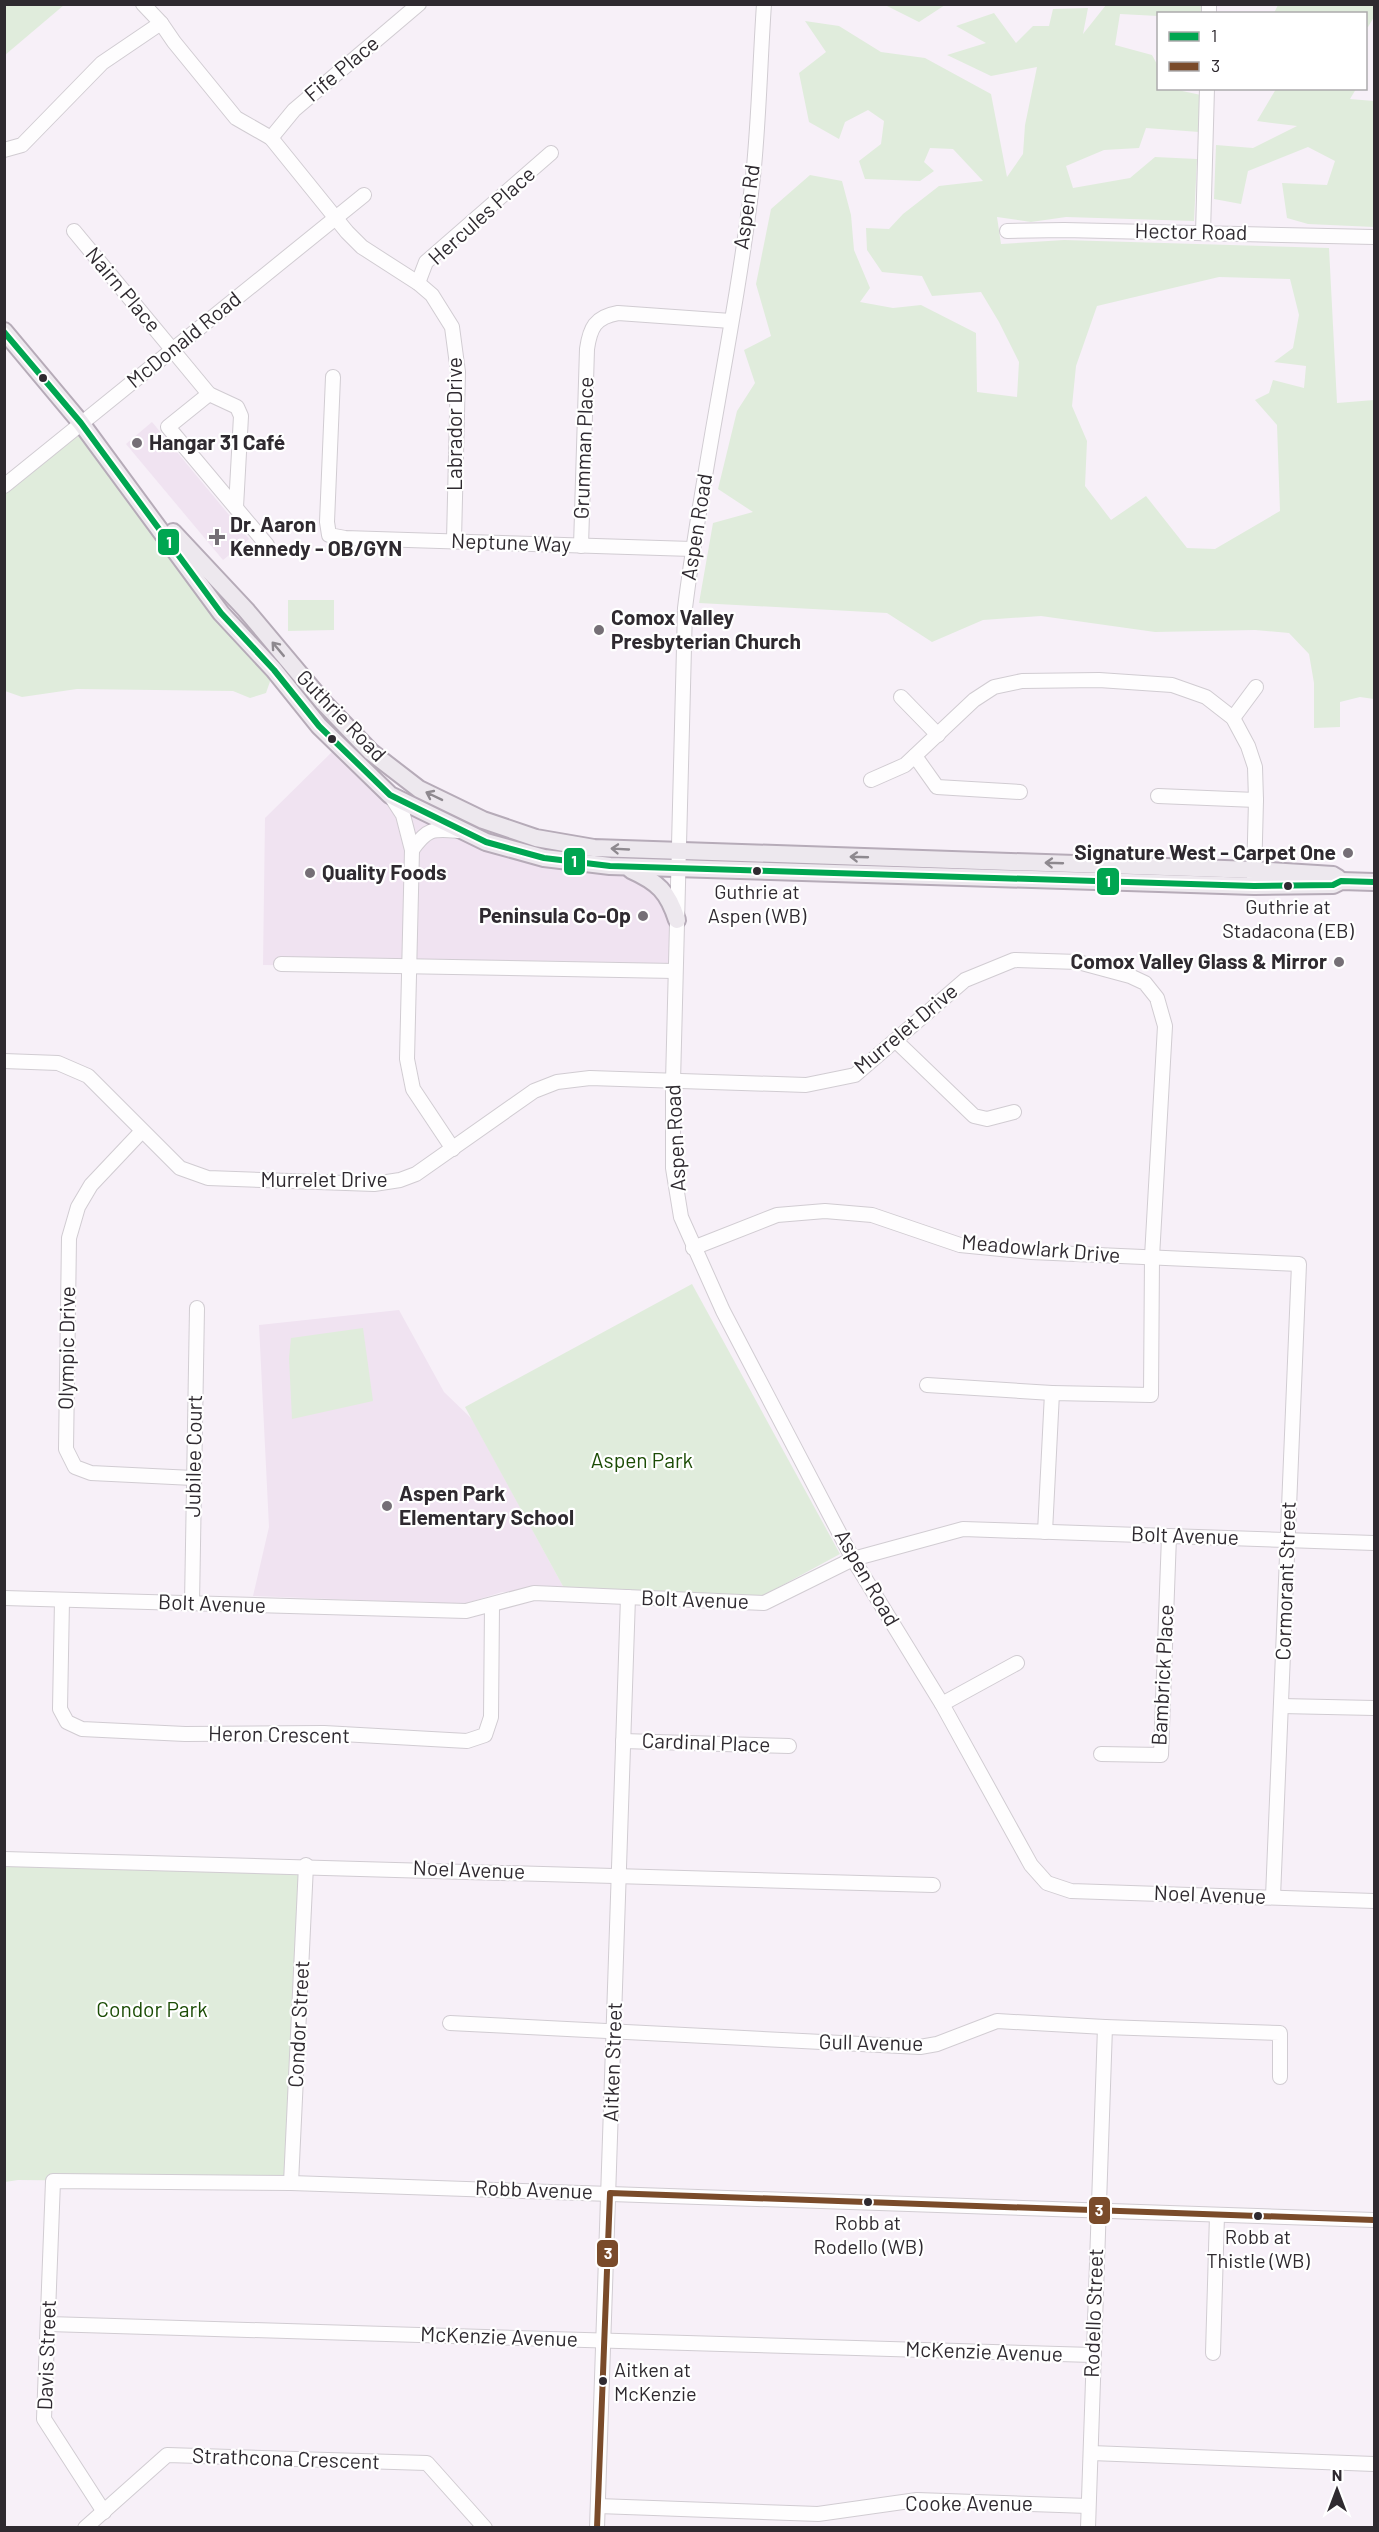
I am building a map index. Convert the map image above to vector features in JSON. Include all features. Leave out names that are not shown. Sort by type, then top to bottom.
[{"type":"main road","name":"Guthrie Road","points":[[4,331],[81,423],[221,613],[320,726],[390,795],[486,842],[544,858],[625,867],[1254,878]]},
{"type":"main road","name":"Guthrie Road","points":[[123,479],[246,610],[324,703],[371,752],[419,789],[483,820],[536,838],[594,848],[1254,878],[1333,885],[1341,881],[1374,882]]},
{"type":"main road","points":[[625,867],[658,884],[670,902],[677,920]]},
{"type":"street","points":[[143,4],[161,23],[236,118],[272,138]]},
{"type":"street","name":"Fife Place","points":[[272,138],[294,110],[418,4]]},
{"type":"street","name":"Aspen Rd","points":[[717,408],[753,176],[764,4]]},
{"type":"street","points":[[4,150],[22,145],[102,63],[161,23]]},
{"type":"street","points":[[1203,232],[1207,90]]},
{"type":"street","name":"Labrador Drive","points":[[272,138],[362,247],[418,282],[432,296],[452,327],[456,351],[458,402],[454,540]]},
{"type":"street","name":"Hercules Place","points":[[418,282],[426,262],[551,153]]},
{"type":"street","name":"McDonald Road","points":[[4,486],[364,195]]},
{"type":"street","name":"Nairn Place","points":[[74,231],[209,394]]},
{"type":"street","name":"Hector Road","points":[[1007,231],[1203,232],[1374,237]]},
{"type":"street","name":"Grumman Place","points":[[581,546],[587,350],[595,322],[606,315],[618,313],[731,321]]},
{"type":"street","name":"Neptune Way","points":[[333,377],[327,522],[329,535],[345,538],[692,549]]},
{"type":"street","points":[[236,507],[241,416],[237,407],[231,402],[209,394],[168,427],[267,545]]},
{"type":"street","name":"Aspen Road","points":[[717,408],[692,549],[685,608],[673,1082],[673,1168],[681,1217],[693,1248],[728,1321],[854,1559],[942,1704],[1031,1865],[1047,1883]]},
{"type":"street","points":[[871,780],[905,765],[974,700],[994,687],[1022,681],[1099,680],[1172,685],[1206,697],[1233,718],[1248,746],[1255,767],[1254,878]]},
{"type":"street","points":[[1233,718],[1257,687]]},
{"type":"street","points":[[901,697],[938,735]]},
{"type":"street","points":[[915,756],[937,787],[1020,792]]},
{"type":"street","points":[[390,795],[403,815],[412,850],[407,1059],[413,1089],[453,1149]]},
{"type":"street","points":[[1158,796],[1256,800]]},
{"type":"street","points":[[412,850],[423,834],[429,831],[438,829],[464,831]]},
{"type":"street","name":"Murrelet Drive","points":[[4,1062],[58,1063],[88,1076],[180,1168],[207,1178],[263,1182],[374,1184],[400,1180],[416,1174],[534,1091],[557,1082],[590,1078],[806,1085],[855,1075],[965,980],[1014,960],[1078,962],[1113,969],[1145,984],[1157,998],[1165,1026],[1152,1257],[1151,1395],[1052,1393]]},
{"type":"street","points":[[281,964],[675,971]]},
{"type":"street","points":[[897,1041],[974,1116],[987,1119],[1014,1112]]},
{"type":"street","name":"Olympic Drive","points":[[142,1131],[91,1185],[78,1207],[69,1238],[66,1449],[75,1467],[91,1473],[193,1478]]},
{"type":"street","name":"Meadowlark Drive","points":[[693,1248],[777,1215],[825,1211],[872,1215],[960,1245],[1031,1252],[1295,1261]]},
{"type":"street","name":"Cormorant Street","points":[[1273,1897],[1288,1540],[1295,1261]]},
{"type":"street","name":"Jubilee Court","points":[[192,1604],[197,1308]]},
{"type":"street","points":[[927,1385],[1052,1393],[1045,1532]]},
{"type":"street","name":"Bolt Avenue","points":[[4,1598],[466,1611],[492,1606],[534,1593],[764,1603],[854,1559],[963,1529],[1374,1543]]},
{"type":"street","name":"Bambrick Place","points":[[1101,1754],[1161,1755],[1169,1536]]},
{"type":"street","name":"Aitken Street","points":[[597,2528],[628,1597]]},
{"type":"street","name":"Heron Crescent","points":[[62,1600],[60,1709],[67,1722],[82,1729],[185,1734],[324,1733],[467,1741],[485,1735],[491,1717],[492,1606]]},
{"type":"street","points":[[942,1704],[1017,1663]]},
{"type":"street","points":[[1281,1706],[1374,1708]]},
{"type":"street","name":"Cardinal Place","points":[[623,1741],[789,1746]]},
{"type":"street","name":"Noel Avenue","points":[[4,1859],[306,1865],[933,1885]]},
{"type":"street","name":"Condor Street","points":[[291,2183],[306,1865]]},
{"type":"street","name":"Noel Avenue","points":[[1047,1883],[1071,1891],[1374,1901]]},
{"type":"street","name":"Gull Avenue","points":[[450,2023],[920,2047],[937,2044],[997,2021],[1280,2033],[1280,2077]]},
{"type":"street","name":"Rodello Street","points":[[1088,2528],[1105,2027]]},
{"type":"street","name":"Robb Avenue","points":[[53,2181],[291,2183],[1374,2220]]},
{"type":"street","name":"Davis Street","points":[[53,2181],[44,2419],[104,2511]]},
{"type":"street","points":[[1213,2353],[1217,2215]]},
{"type":"street","name":"McKenzie Avenue","points":[[48,2324],[1093,2355]]},
{"type":"street","points":[[1091,2453],[1374,2464]]},
{"type":"street","name":"Strathcona Crescent","points":[[85,2528],[167,2455],[427,2463],[485,2528]]},
{"type":"street","name":"Cooke Avenue","points":[[598,2506],[818,2514],[917,2500],[1088,2506]]},
{"type":"shaded area","points":[[152,422],[249,539],[223,560],[126,444]]},
{"type":"shaded area","points":[[339,745],[390,795],[486,842],[625,867],[670,902],[675,971],[263,965],[265,818]]},
{"type":"shaded area","points":[[399,1310],[444,1392],[472,1419],[565,1590],[502,1592],[464,1604],[253,1596],[269,1527],[259,1325]]},
{"type":"green space","points":[[5,4],[64,4],[64,5],[5,55]]},
{"type":"green space","points":[[885,5],[945,5],[919,22]]},
{"type":"green space","points":[[1106,5],[1204,5],[1204,12],[1157,12],[1157,16],[1120,14],[1115,45],[1152,55],[1157,64],[1157,90],[1178,90],[1201,95],[1199,132],[1146,128],[1139,148],[1104,150],[1066,166],[1073,188],[1130,178],[1155,157],[1197,159],[1194,221],[1066,217],[1031,222],[997,217],[1001,244],[1064,240],[1329,248],[1337,403],[1374,400],[1374,699],[1360,697],[1340,702],[1340,727],[1314,728],[1314,683],[1309,654],[1289,633],[1255,630],[1155,632],[1041,616],[983,620],[932,642],[887,613],[699,603],[713,523],[753,512],[718,489],[737,411],[755,383],[744,350],[771,336],[756,284],[771,209],[810,175],[842,181],[851,215],[854,250],[870,288],[860,302],[893,308],[921,305],[976,333],[977,392],[1017,397],[1019,362],[981,292],[932,296],[922,276],[882,272],[867,250],[866,228],[889,229],[903,214],[939,186],[983,181],[953,149],[930,148],[924,162],[934,171],[920,181],[865,179],[859,161],[881,144],[884,121],[868,110],[845,122],[839,139],[809,122],[799,73],[826,52],[805,21],[839,26],[881,52],[925,58],[991,94],[1007,177],[1023,154],[1025,125],[1037,67],[991,76],[947,55],[986,43],[956,26],[994,13],[1016,43],[1033,26],[1049,26],[1053,9],[1088,8],[1083,34]],"holes":[[[1219,277],[1290,279],[1299,315],[1293,348],[1274,362],[1306,366],[1304,388],[1273,380],[1269,393],[1255,400],[1277,425],[1280,511],[1215,549],[1187,548],[1146,496],[1111,520],[1085,486],[1087,441],[1072,406],[1076,366],[1097,306]]]},
{"type":"green space","points":[[1278,5],[1374,5],[1374,17],[1368,27],[1367,12],[1274,12]]},
{"type":"green space","points":[[1275,90],[1355,90],[1350,99],[1374,101],[1374,227],[1308,224],[1287,218],[1282,183],[1327,185],[1335,161],[1308,147],[1248,171],[1241,204],[1214,199],[1216,145],[1253,148],[1297,126],[1257,121]]},
{"type":"green space","points":[[81,423],[274,670],[266,693],[250,698],[233,691],[77,689],[22,697],[5,691],[4,486]]},
{"type":"green space","points":[[288,600],[334,600],[334,630],[288,631]]},
{"type":"green space","name":"Aspen Park","points":[[692,1284],[840,1554],[759,1598],[565,1590],[465,1407]]},
{"type":"green space","points":[[363,1328],[373,1401],[292,1419],[289,1358],[291,1338]]},
{"type":"green space","name":"Condor Park","points":[[4,1859],[306,1865],[291,2183],[18,2180],[5,2182]]},
{"type":"transit line","name":"1","points":[[4,332],[81,423],[221,613],[274,670],[319,726],[390,795],[486,842],[544,858],[610,866],[1254,886],[1333,885],[1341,881],[1374,882]]},
{"type":"transit line","name":"3","points":[[597,2528],[610,2193],[1374,2220]]},
{"type":"place","name":"Hangar 31 Café","points":[[137,443]]},
{"type":"place","name":"Dr. Aaron Kennedy - OB/GYN","points":[[217,537]]},
{"type":"place","name":"Comox Valley Presbyterian Church","points":[[599,630]]},
{"type":"place","name":"Signature West - Carpet One","points":[[1348,853]]},
{"type":"place","name":"Guthrie at Aspen (WB)","points":[[757,871]]},
{"type":"place","name":"Quality Foods","points":[[310,873]]},
{"type":"place","name":"Guthrie at Stadacona (EB)","points":[[1288,886]]},
{"type":"place","name":"Peninsula Co-Op","points":[[643,916]]},
{"type":"place","name":"Comox Valley Glass & Mirror","points":[[1339,962]]},
{"type":"place","name":"Aspen Park Elementary School","points":[[387,1506]]},
{"type":"place","name":"Robb at Rodello (WB)","points":[[868,2202]]},
{"type":"place","name":"Robb at Thistle (WB)","points":[[1258,2216]]},
{"type":"place","name":"Aitken at McKenzie","points":[[603,2381]]}]
